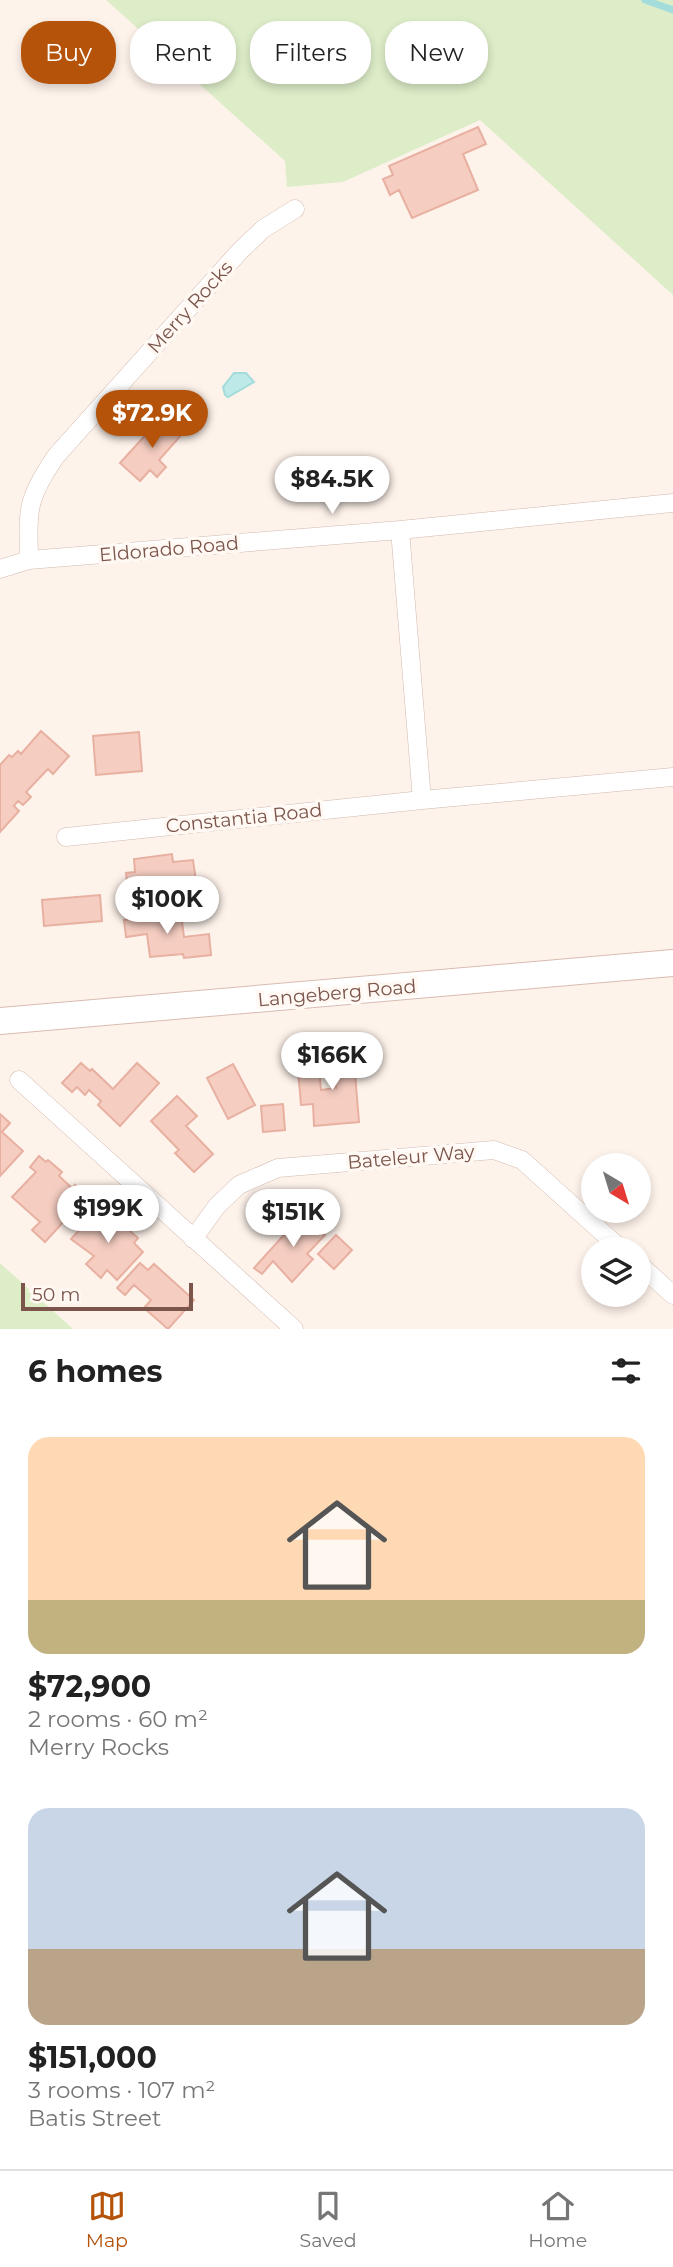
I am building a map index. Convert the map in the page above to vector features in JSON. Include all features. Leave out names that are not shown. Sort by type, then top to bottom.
[{"type":"main road","name":"Langeberg Road","points":[[0,1021],[673,963]]},
{"type":"street","name":"Merry Rocks","points":[[29,560],[30,503],[35,488],[56,456],[240,251],[263,229],[295,209]]},
{"type":"street","name":"Eldorado Road","points":[[0,569],[29,560],[400,530],[673,503]]},
{"type":"street","points":[[400,530],[422,800]]},
{"type":"street","name":"Constantia Road","points":[[66,837],[673,777]]},
{"type":"street","points":[[19,1080],[294,1329]]},
{"type":"street","name":"Bateleur Way","points":[[193,1239],[218,1206],[239,1185],[278,1168],[494,1150],[522,1160],[608,1237]]},
{"type":"street","points":[[651,1275],[673,1295]]},
{"type":"green space","points":[[106,0],[673,0],[673,295],[480,120],[343,182],[287,187],[285,161],[199,84],[236,84],[236,21],[130,22]]},
{"type":"green space","points":[[0,1263],[73,1329],[0,1329]]},
{"type":"water","points":[[234,373],[246,373],[254,382],[228,397],[223,387]]},
{"type":"building","points":[[478,127],[486,144],[463,154],[478,190],[412,218],[399,190],[390,195],[383,179],[393,175],[389,166]]},
{"type":"building","points":[[163,416],[183,433],[159,460],[166,467],[157,477],[150,470],[140,481],[120,463]]},
{"type":"building","points":[[41,731],[69,756],[53,774],[48,769],[26,792],[31,797],[23,805],[18,801],[14,806],[19,811],[0,832],[0,765],[9,755],[12,757],[18,751],[21,754]]},
{"type":"building","points":[[139,732],[142,771],[96,775],[93,736]]},
{"type":"building","points":[[172,854],[173,862],[193,860],[196,881],[155,886],[157,906],[137,908],[136,893],[128,894],[126,873],[135,872],[134,859]]},
{"type":"building","points":[[100,895],[102,921],[44,926],[42,900]]},
{"type":"building","points":[[145,912],[145,917],[181,914],[184,937],[209,934],[211,955],[184,958],[183,954],[150,957],[147,934],[126,937],[124,920],[133,919],[133,913]]},
{"type":"building","points":[[353,1049],[359,1122],[314,1126],[313,1104],[301,1105],[298,1069],[319,1068],[321,1090],[336,1088],[333,1051]]},
{"type":"building","points":[[81,1063],[90,1071],[92,1069],[113,1089],[137,1063],[159,1083],[120,1126],[98,1105],[101,1101],[89,1090],[85,1095],[77,1087],[72,1092],[62,1083]]},
{"type":"building","points":[[233,1064],[255,1105],[228,1119],[207,1078]]},
{"type":"building","points":[[177,1096],[197,1116],[186,1126],[213,1154],[194,1172],[175,1153],[179,1150],[151,1121]]},
{"type":"building","points":[[283,1104],[285,1130],[263,1132],[261,1106]]},
{"type":"building","points":[[0,1114],[10,1123],[2,1132],[23,1151],[0,1176]]},
{"type":"building","points":[[39,1156],[62,1172],[59,1176],[73,1189],[75,1185],[87,1196],[45,1242],[32,1230],[40,1222],[12,1197],[36,1172],[30,1167]]},
{"type":"building","points":[[98,1209],[109,1219],[112,1215],[138,1238],[134,1243],[143,1252],[117,1280],[107,1270],[101,1278],[86,1264],[94,1256],[71,1239]]},
{"type":"building","points":[[302,1215],[325,1235],[307,1254],[313,1259],[292,1282],[273,1261],[262,1274],[254,1268]]},
{"type":"building","points":[[336,1235],[352,1250],[334,1269],[318,1254]]},
{"type":"building","points":[[140,1263],[148,1270],[154,1264],[194,1300],[168,1329],[144,1308],[151,1300],[134,1285],[125,1295],[117,1288]]},
{"type":"waterway","points":[[645,0],[673,10]]}]
